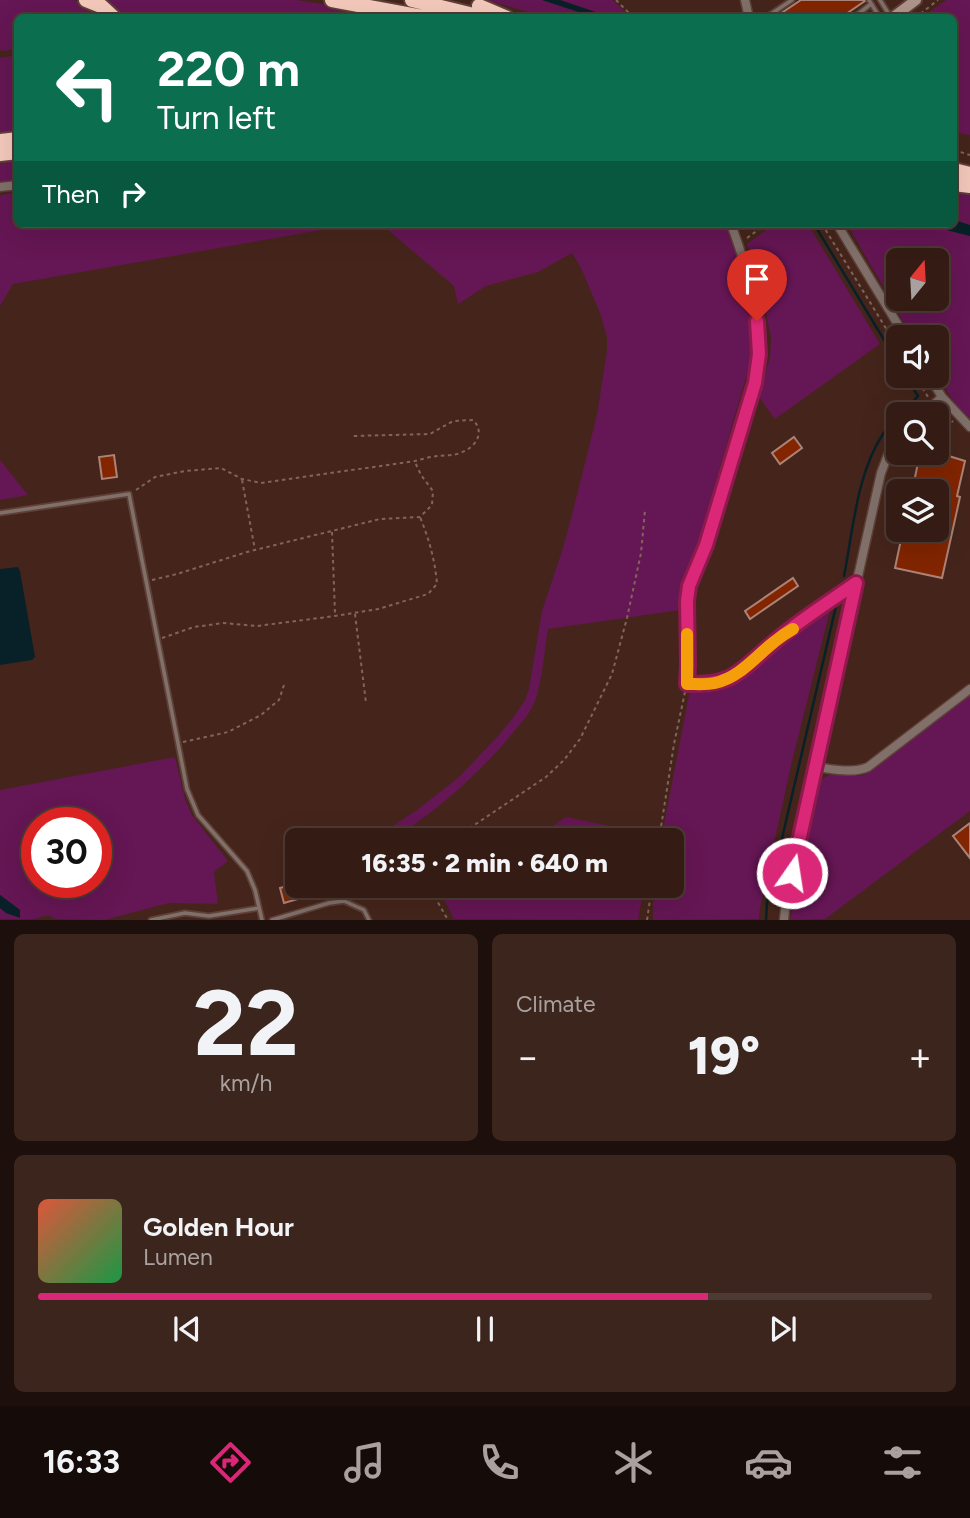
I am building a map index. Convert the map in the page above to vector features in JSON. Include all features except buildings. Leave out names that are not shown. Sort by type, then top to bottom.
[{"type":"highway","points":[[86,0],[101,6],[110,14]]},
{"type":"highway","points":[[332,0],[407,14]]},
{"type":"highway","points":[[412,0],[470,14]]},
{"type":"highway","points":[[458,0],[499,14]]},
{"type":"street","points":[[897,14],[916,0]]},
{"type":"street","points":[[732,228],[750,284],[757,321],[757,368],[755,383],[714,521],[689,586],[687,684],[718,682],[736,674],[773,643],[856,583]]},
{"type":"street","points":[[839,228],[898,325]]},
{"type":"street","points":[[936,388],[970,428]]},
{"type":"street","points":[[936,402],[942,397]]},
{"type":"street","points":[[784,919],[856,583],[886,460]]},
{"type":"street","points":[[816,767],[855,771],[868,767],[970,689]]},
{"type":"lane","points":[[771,14],[792,0]]},
{"type":"lane","points":[[857,14],[870,2]]},
{"type":"lane","points":[[0,513],[129,494],[187,789],[198,815],[247,871],[255,890],[261,919]]},
{"type":"lane","points":[[272,919],[344,901],[364,910],[369,919]]},
{"type":"lane","points":[[151,919],[185,913],[209,916],[259,908]]},
{"type":"path","points":[[616,0],[631,14]]},
{"type":"path","points":[[920,14],[938,0]]},
{"type":"path","points":[[738,244],[760,228]]},
{"type":"path","points":[[824,228],[886,328]]},
{"type":"path","points":[[129,494],[155,477],[186,471],[221,468],[242,479],[261,483],[458,454],[473,446],[480,435],[478,425],[472,420],[453,421],[430,433],[353,436]]},
{"type":"path","points":[[146,582],[255,550],[380,519],[420,517],[432,505],[433,491],[415,461]]},
{"type":"path","points":[[242,479],[255,550]]},
{"type":"path","points":[[470,828],[547,777],[580,739],[612,674],[641,553],[645,510]]},
{"type":"path","points":[[158,640],[194,626],[223,623],[257,626],[335,616],[378,608],[428,594],[438,584],[430,543],[420,517]]},
{"type":"path","points":[[332,531],[335,616]]},
{"type":"path","points":[[354,613],[366,703]]},
{"type":"path","points":[[179,743],[228,732],[261,715],[279,700],[285,682]]},
{"type":"path","points":[[661,828],[687,684]]},
{"type":"path","points":[[344,901],[354,898]]},
{"type":"path","points":[[434,898],[448,919]]},
{"type":"path","points":[[647,919],[650,898]]},
{"type":"shaded area","points":[[0,0],[74,0],[95,8],[102,14],[14,14],[14,48],[0,50]]},
{"type":"shaded area","points":[[100,0],[297,0],[388,14],[117,14]]},
{"type":"shaded area","points":[[486,0],[542,0],[585,14],[536,14]]},
{"type":"shaded area","points":[[560,0],[613,0],[628,14],[601,14]]},
{"type":"shaded area","points":[[946,0],[970,0],[970,135],[957,133],[957,14],[927,14]]},
{"type":"shaded area","points":[[14,56],[14,135],[0,137],[0,58]]},
{"type":"shaded area","points":[[14,156],[14,182],[0,184],[0,158]]},
{"type":"shaded area","points":[[957,192],[970,194],[970,225],[957,221]]},
{"type":"shaded area","points":[[14,193],[14,228],[333,228],[13,284],[0,306],[0,195]]},
{"type":"shaded area","points":[[386,228],[728,228],[745,282],[752,318],[754,335],[751,360],[680,610],[548,629],[538,690],[526,717],[456,792],[408,828],[390,828],[459,777],[499,735],[525,700],[542,611],[563,548],[597,415],[607,351],[607,337],[600,313],[572,253],[538,272],[486,286],[458,304],[454,286]]},
{"type":"shaded area","points":[[769,228],[810,228],[880,344],[775,419],[759,397],[770,357],[771,337],[747,244]]},
{"type":"shaded area","points":[[849,228],[939,228],[970,236],[970,418],[944,388],[949,388],[949,325],[905,325],[898,312],[949,311],[949,248],[886,248],[886,291]]},
{"type":"shaded area","points":[[0,460],[28,495],[0,500]]},
{"type":"shaded area","points":[[830,610],[791,765],[759,919],[653,920],[653,898],[684,898],[684,828],[663,828],[690,690],[722,685],[740,677],[778,643]]},
{"type":"shaded area","points":[[970,694],[970,811],[825,919],[790,920],[819,782],[835,774],[864,775]]},
{"type":"shaded area","points":[[175,757],[185,799],[192,815],[228,861],[214,872],[218,904],[169,903],[104,920],[56,919],[50,916],[0,919],[0,908],[19,917],[20,910],[0,895],[0,790]]},
{"type":"shaded area","points":[[566,817],[611,828],[550,828]]},
{"type":"shaded area","points":[[443,898],[642,898],[638,920],[454,919]]},
{"type":"water","points":[[542,0],[560,0],[601,14],[585,14]]},
{"type":"water","points":[[957,221],[970,225],[970,236],[939,228],[957,228]]},
{"type":"water","points":[[18,567],[35,657],[32,660],[0,665],[0,569]]},
{"type":"water","points":[[0,895],[20,910],[20,918],[0,908]]},
{"type":"waterway","points":[[816,228],[886,343]]},
{"type":"waterway","points":[[913,388],[918,396],[913,402]]},
{"type":"waterway","points":[[844,576],[857,502],[867,466],[886,430]]},
{"type":"waterway","points":[[766,920],[767,903],[836,606]]},
{"type":"slow traffic","points":[[687,634],[687,684],[708,684],[736,674],[793,629]]},
{"type":"route","points":[[757,321],[759,354],[755,383],[706,545],[689,586],[687,684],[718,682],[736,674],[773,643],[856,583],[792,873]]}]
